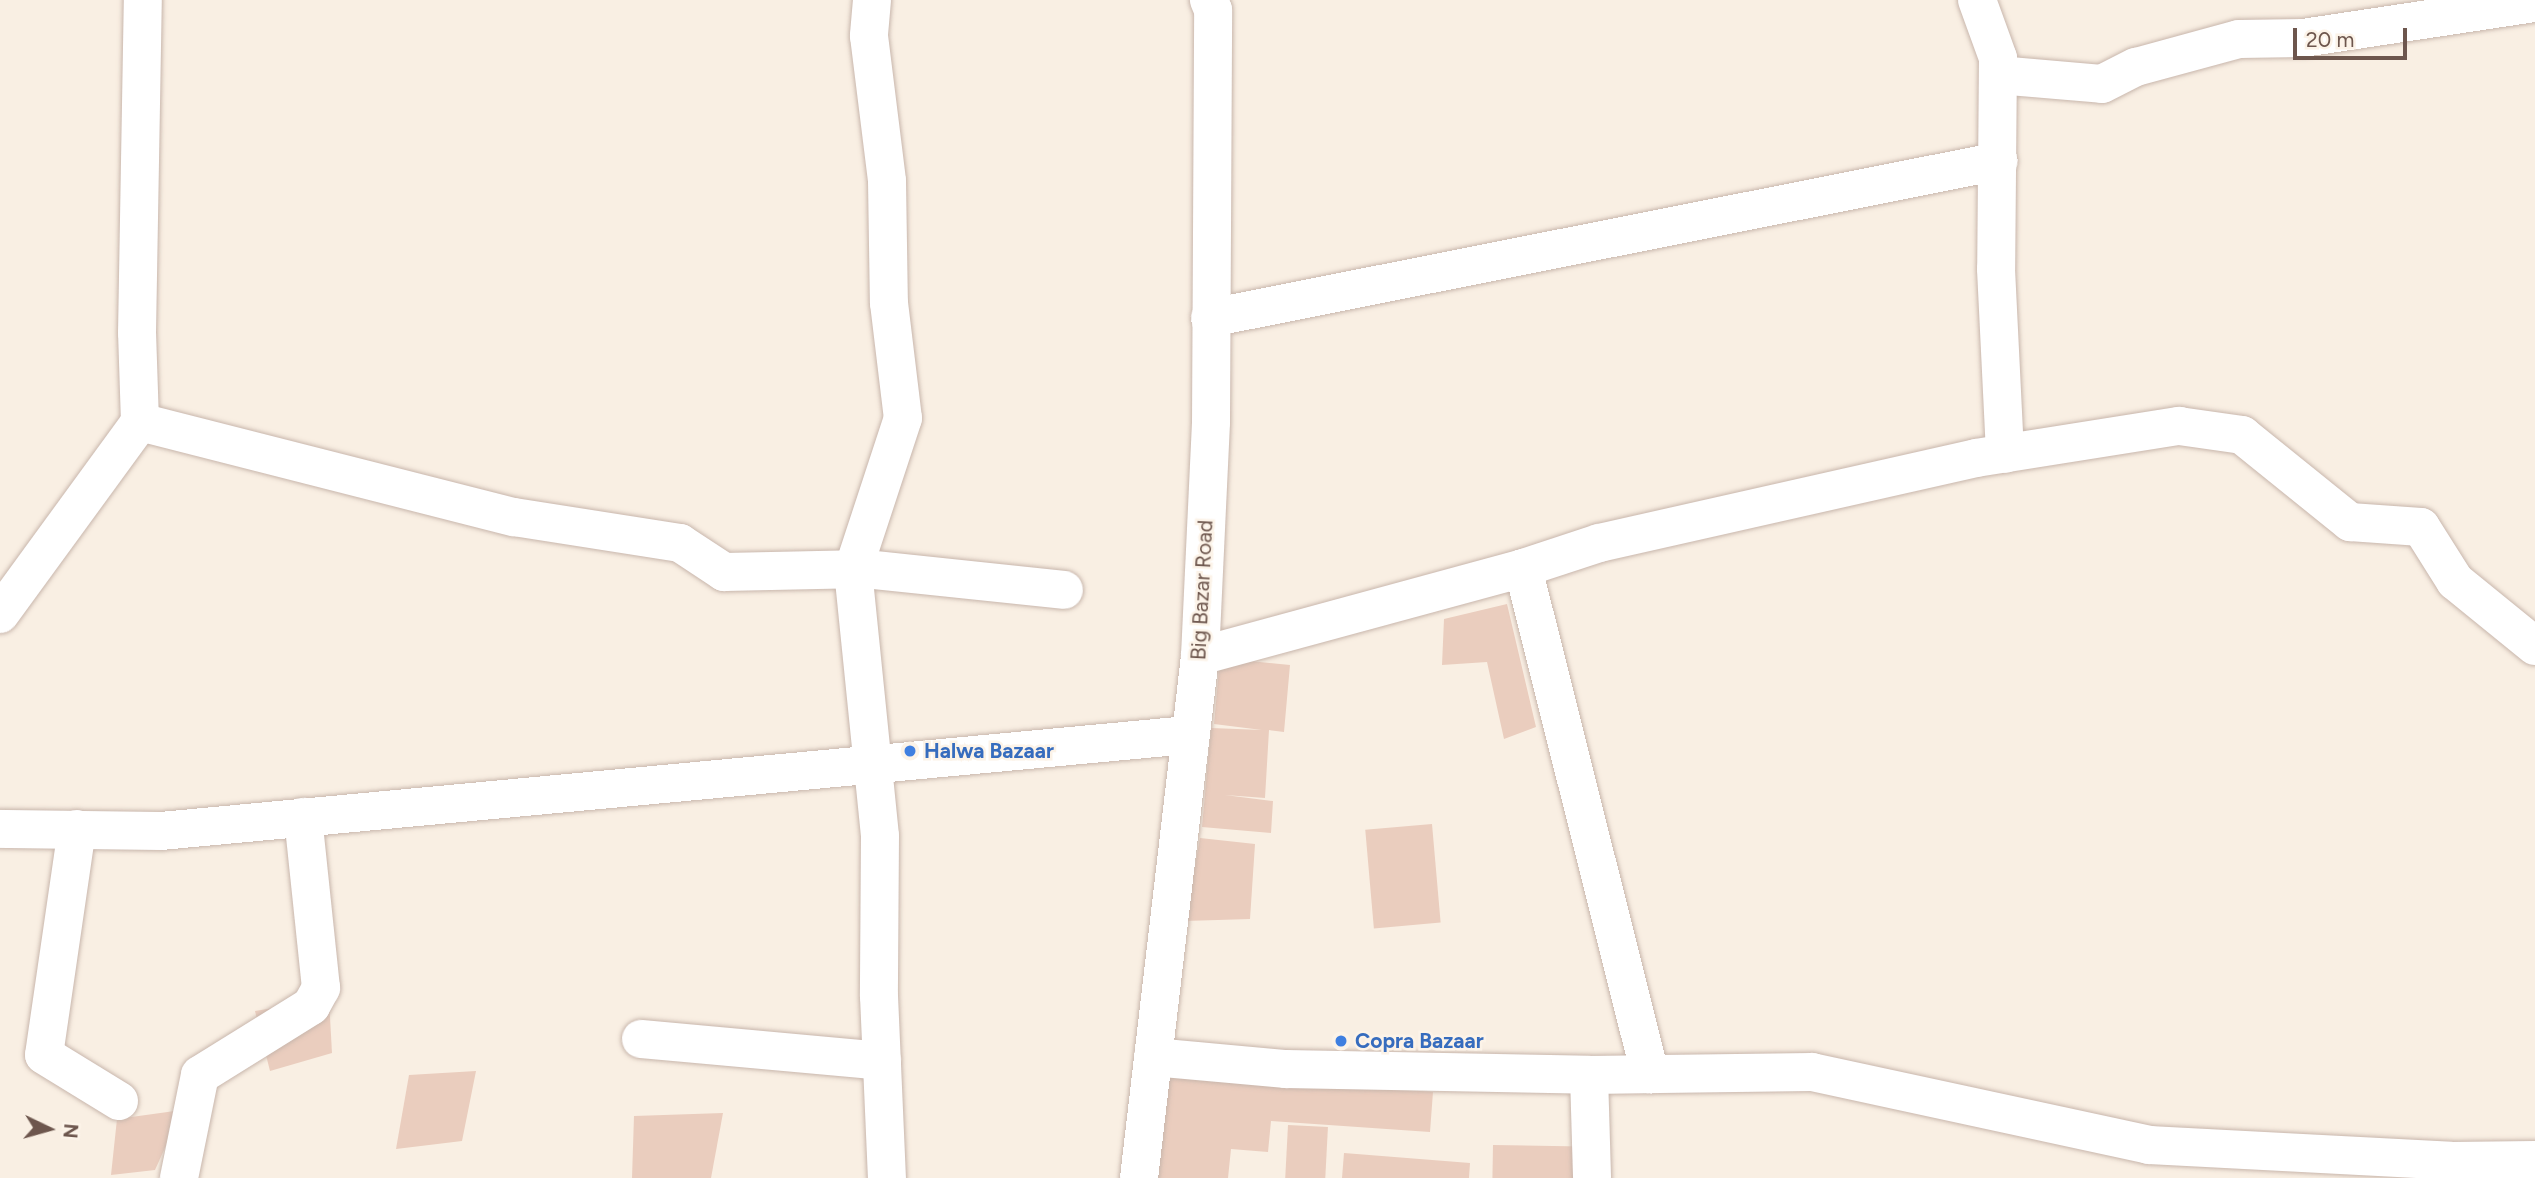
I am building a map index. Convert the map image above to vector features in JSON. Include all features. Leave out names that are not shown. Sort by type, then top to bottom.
[{"type":"street","points":[[0,614],[139,422],[137,332],[143,0]]},
{"type":"street","points":[[872,0],[869,36],[887,181],[889,303],[902,418],[853,570],[870,764],[880,836],[887,1178]]},
{"type":"street","name":"Big Bazar Road","points":[[1139,1178],[1188,735],[1200,656],[1211,422],[1213,10],[1209,0]]},
{"type":"street","points":[[1977,0],[1998,58],[1996,270],[2006,454]]},
{"type":"street","points":[[1998,75],[2102,84],[2136,67],[2239,39],[2303,38],[2535,2]]},
{"type":"street","points":[[1210,318],[1999,161]]},
{"type":"street","points":[[139,422],[514,517],[680,543],[724,572],[853,570],[1064,590]]},
{"type":"street","points":[[1200,656],[1523,568],[1599,543],[2006,454],[2179,426],[2242,435],[2350,522],[2421,527],[2455,581],[2535,646]]},
{"type":"street","points":[[1523,568],[1650,1074]]},
{"type":"street","points":[[0,828],[162,831],[1188,735]]},
{"type":"street","points":[[179,1178],[200,1075],[311,1006],[321,988],[303,817]]},
{"type":"street","points":[[77,829],[44,1055],[119,1101]]},
{"type":"street","points":[[641,1040],[883,1061]]},
{"type":"street","points":[[1153,1057],[1286,1069],[1589,1075],[1812,1072],[2149,1144],[2451,1161],[2535,1160]]},
{"type":"street","points":[[1589,1075],[1592,1178]]},
{"type":"building","points":[[1507,604],[1536,727],[1504,739],[1487,662],[1442,665],[1444,619]]},
{"type":"building","points":[[1220,658],[1290,665],[1284,732],[1269,730],[1265,798],[1225,795],[1273,801],[1271,833],[1202,827],[1211,728],[1262,730],[1214,724]]},
{"type":"building","points":[[1432,824],[1441,923],[1374,928],[1365,830]]},
{"type":"building","points":[[1200,838],[1255,844],[1250,919],[1185,921]]},
{"type":"building","points":[[329,999],[332,1053],[270,1071],[255,1011]]},
{"type":"building","points":[[1164,1070],[1433,1092],[1430,1132],[1271,1121],[1268,1152],[1231,1149],[1228,1178],[1151,1178]]},
{"type":"building","points":[[476,1071],[462,1141],[396,1149],[409,1075]]},
{"type":"building","points":[[182,1110],[155,1170],[111,1175],[117,1119]]},
{"type":"building","points":[[723,1113],[711,1178],[632,1178],[634,1116]]},
{"type":"building","points":[[1288,1125],[1328,1127],[1325,1178],[1285,1178]]},
{"type":"building","points":[[1493,1145],[1582,1147],[1581,1178],[1492,1178]]},
{"type":"building","points":[[1344,1153],[1470,1163],[1469,1178],[1342,1178]]},
{"type":"place","name":"Halwa Bazaar","points":[[910,751]]},
{"type":"place","name":"Copra Bazaar","points":[[1341,1041]]}]
